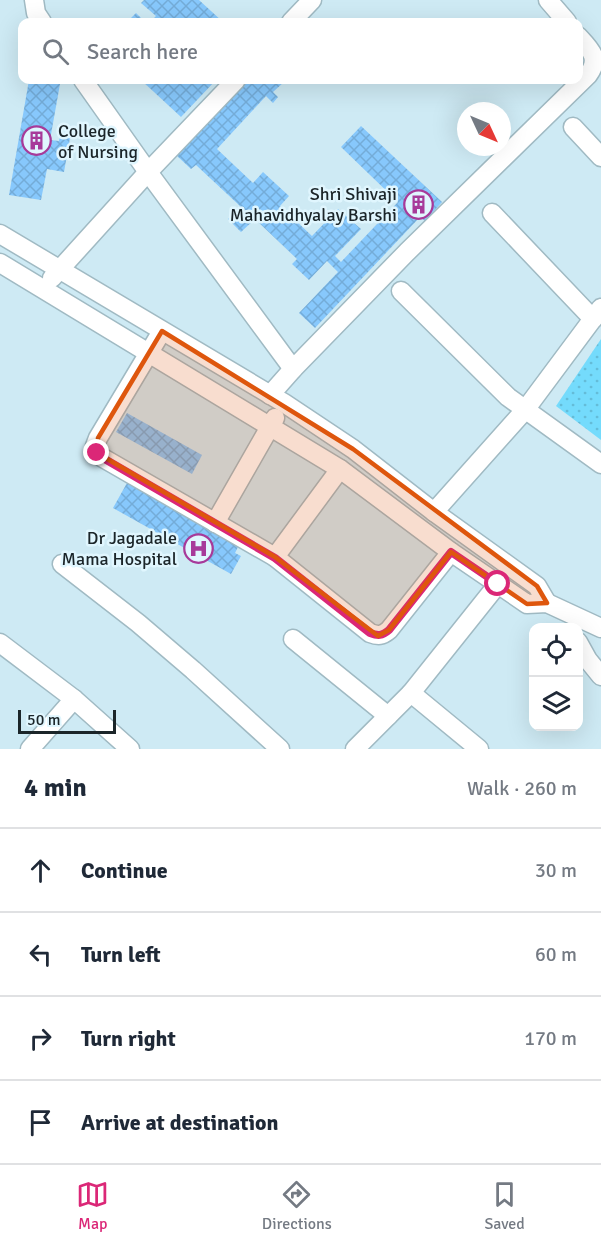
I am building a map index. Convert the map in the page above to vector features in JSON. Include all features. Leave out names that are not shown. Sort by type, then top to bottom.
[{"type":"street","points":[[34,0],[40,18]]},
{"type":"street","points":[[295,18],[312,0]]},
{"type":"street","points":[[548,0],[564,18]]},
{"type":"street","points":[[583,41],[594,58],[594,68],[583,80]]},
{"type":"street","points":[[86,84],[293,369]]},
{"type":"street","points":[[42,287],[232,84]]},
{"type":"street","points":[[215,523],[269,426],[277,399],[293,369],[407,252],[579,84]]},
{"type":"street","points":[[573,128],[601,157]]},
{"type":"street","points":[[434,512],[525,410],[597,313],[492,213]]},
{"type":"street","points":[[0,234],[277,399],[352,449],[434,512],[537,586],[547,603],[570,621],[601,628]]},
{"type":"street","points":[[0,263],[340,468],[451,552],[527,604],[547,603]]},
{"type":"street","points":[[401,291],[508,397],[601,464]]},
{"type":"street","points":[[162,331],[98,438],[95,446],[97,453],[103,458],[275,558],[370,633],[378,636],[389,630],[451,552]]},
{"type":"street","points":[[275,558],[340,468]]},
{"type":"street","points":[[62,564],[194,670],[279,749]]},
{"type":"street","points":[[355,749],[411,693],[498,584]]},
{"type":"street","points":[[293,639],[388,717]]},
{"type":"street","points":[[0,643],[74,699],[130,749]]},
{"type":"street","points":[[583,650],[601,676]]},
{"type":"street","points":[[411,693],[479,749]]},
{"type":"street","points":[[30,749],[74,699]]},
{"type":"highlighted area","points":[[162,331],[353,449],[537,586],[547,603],[527,604],[451,552],[389,630],[378,636],[275,557],[97,453],[98,438]]},
{"type":"shaded area","points":[[601,339],[601,440],[556,406]]},
{"type":"building","points":[[144,0],[199,0],[219,18],[154,18],[156,16],[141,3]]},
{"type":"building","points":[[136,13],[141,18],[131,18]]},
{"type":"building","name":"College of Nursing","points":[[28,84],[60,84],[50,140],[59,141],[60,136],[70,138],[64,172],[47,169],[41,200],[9,195]]},
{"type":"building","points":[[145,84],[212,84],[181,117]]},
{"type":"building","name":"Shri Shivaji Mahavidhyalay Barshi","points":[[242,84],[282,84],[273,92],[278,97],[273,103],[266,96],[217,149],[253,183],[263,172],[289,196],[280,206],[312,236],[338,209],[361,229],[335,256],[341,262],[398,202],[341,147],[361,126],[442,202],[425,221],[420,217],[315,328],[299,313],[338,272],[327,261],[309,280],[292,264],[297,259],[255,219],[241,232],[228,219],[240,206],[196,165],[191,169],[175,154]]},
{"type":"building","points":[[127,413],[202,455],[192,474],[116,432]]},
{"type":"building","points":[[127,483],[239,545],[235,553],[241,556],[231,574],[113,508]]},
{"type":"place","name":"College of Nursing","points":[[37,141]]},
{"type":"place","name":"Shri Shivaji Mahavidhyalay Barshi","points":[[418,204]]},
{"type":"place","name":"Dr Jagadale Mama Hospital","points":[[198,548]]},
{"type":"route","points":[[97,453],[275,558],[370,633],[378,636],[389,630],[451,552],[498,584]]}]
